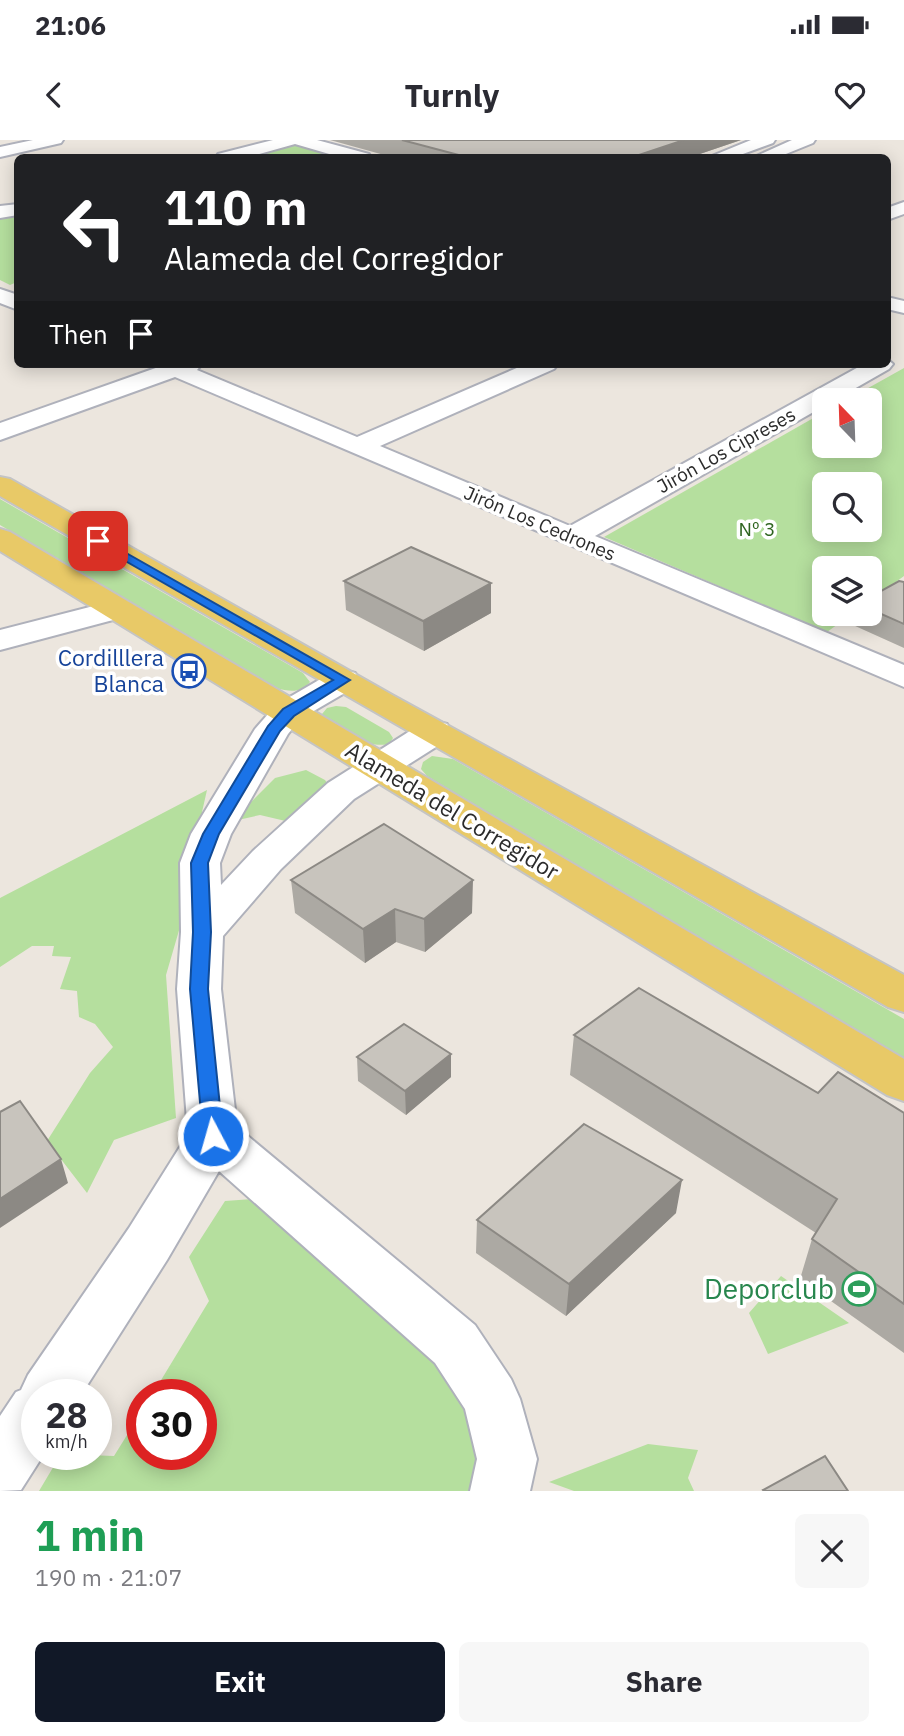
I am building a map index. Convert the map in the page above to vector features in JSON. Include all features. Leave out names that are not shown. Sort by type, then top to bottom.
[{"type":"main road","points":[[0,485],[904,995]]},
{"type":"main road","name":"Alameda del Corregidor","points":[[0,538],[904,1082]]},
{"type":"street","points":[[0,152],[55,140]]},
{"type":"street","points":[[239,154],[292,140]]},
{"type":"street","points":[[299,140],[349,154]]},
{"type":"street","points":[[727,154],[767,140]]},
{"type":"street","points":[[770,154],[807,140]]},
{"type":"street","points":[[0,432],[180,368]]},
{"type":"street","name":"Jirón Los Cedrones","points":[[185,368],[358,446],[904,677]]},
{"type":"street","points":[[358,446],[537,368]]},
{"type":"street","name":"Jirón Los Cipreses","points":[[571,537],[874,368]]},
{"type":"street","points":[[0,639],[117,609]]},
{"type":"street","points":[[59,1379],[148,1244],[213,1136],[199,989],[202,932],[200,863],[211,834],[273,729],[288,712],[343,680]]},
{"type":"street","points":[[202,932],[300,828],[341,791],[434,732]]},
{"type":"street","points":[[213,1136],[455,1344],[491,1399],[507,1459],[500,1491]]},
{"type":"street","points":[[0,1469],[21,1437]]},
{"type":"green space","points":[[295,144],[331,154],[259,154]]},
{"type":"green space","points":[[14,215],[14,283],[10,285],[0,280],[0,217]]},
{"type":"green space","name":"Nº 3","points":[[904,368],[904,576],[882,592],[882,556],[812,556],[812,626],[604,537],[812,419],[812,458],[882,458],[882,388],[868,388]]},
{"type":"green space","points":[[0,499],[303,673],[310,682],[295,691],[277,688],[0,525]]},
{"type":"green space","name":"Nº 3","points":[[813,626],[835,626],[827,632]]},
{"type":"green space","points":[[346,707],[389,732],[393,738],[389,744],[380,745],[356,738],[322,714],[327,708]]},
{"type":"green space","points":[[432,756],[453,759],[904,1019],[904,1060],[427,776],[421,769],[423,762]]},
{"type":"green space","points":[[306,770],[325,780],[332,790],[294,823],[260,815],[238,820],[245,808],[275,778]]},
{"type":"green space","points":[[207,790],[202,812],[219,817],[206,838],[166,975],[176,1118],[114,1140],[87,1193],[47,1141],[90,1073],[113,1047],[95,1024],[79,1017],[77,991],[60,989],[71,957],[52,956],[54,946],[32,946],[0,967],[0,898]]},
{"type":"green space","points":[[265,1198],[435,1359],[475,1430],[482,1465],[476,1491],[39,1491],[51,1470],[112,1470],[112,1456],[126,1437],[126,1470],[217,1470],[217,1379],[162,1379],[209,1301],[189,1257],[225,1201]]},
{"type":"green space","points":[[781,1276],[849,1323],[768,1354],[749,1313]]},
{"type":"green space","points":[[648,1444],[698,1450],[688,1478],[694,1491],[574,1491],[549,1482]]},
{"type":"building","points":[[402,140],[684,140],[642,154],[455,154]]},
{"type":"building","points":[[411,547],[491,583],[423,621],[344,581]]},
{"type":"building","points":[[899,581],[904,582],[904,624],[882,614],[882,590]]},
{"type":"building","points":[[384,824],[473,880],[424,919],[395,909],[363,929],[291,880]]},
{"type":"building","points":[[639,988],[818,1093],[838,1072],[904,1113],[904,1304],[812,1239],[837,1199],[574,1035]]},
{"type":"building","points":[[404,1024],[451,1054],[405,1091],[357,1057]]},
{"type":"building","points":[[20,1101],[61,1159],[0,1199],[0,1112]]},
{"type":"building","points":[[584,1124],[682,1180],[569,1284],[477,1220]]},
{"type":"building","points":[[825,1456],[848,1491],[763,1490]]},
{"type":"place","name":"Cordilllera Blanca","points":[[189,671]]},
{"type":"place","name":"Deporclub","points":[[859,1289]]},
{"type":"route","points":[[98,541],[343,680],[288,712],[273,729],[211,834],[200,863],[202,932],[199,989],[213,1136]]}]
